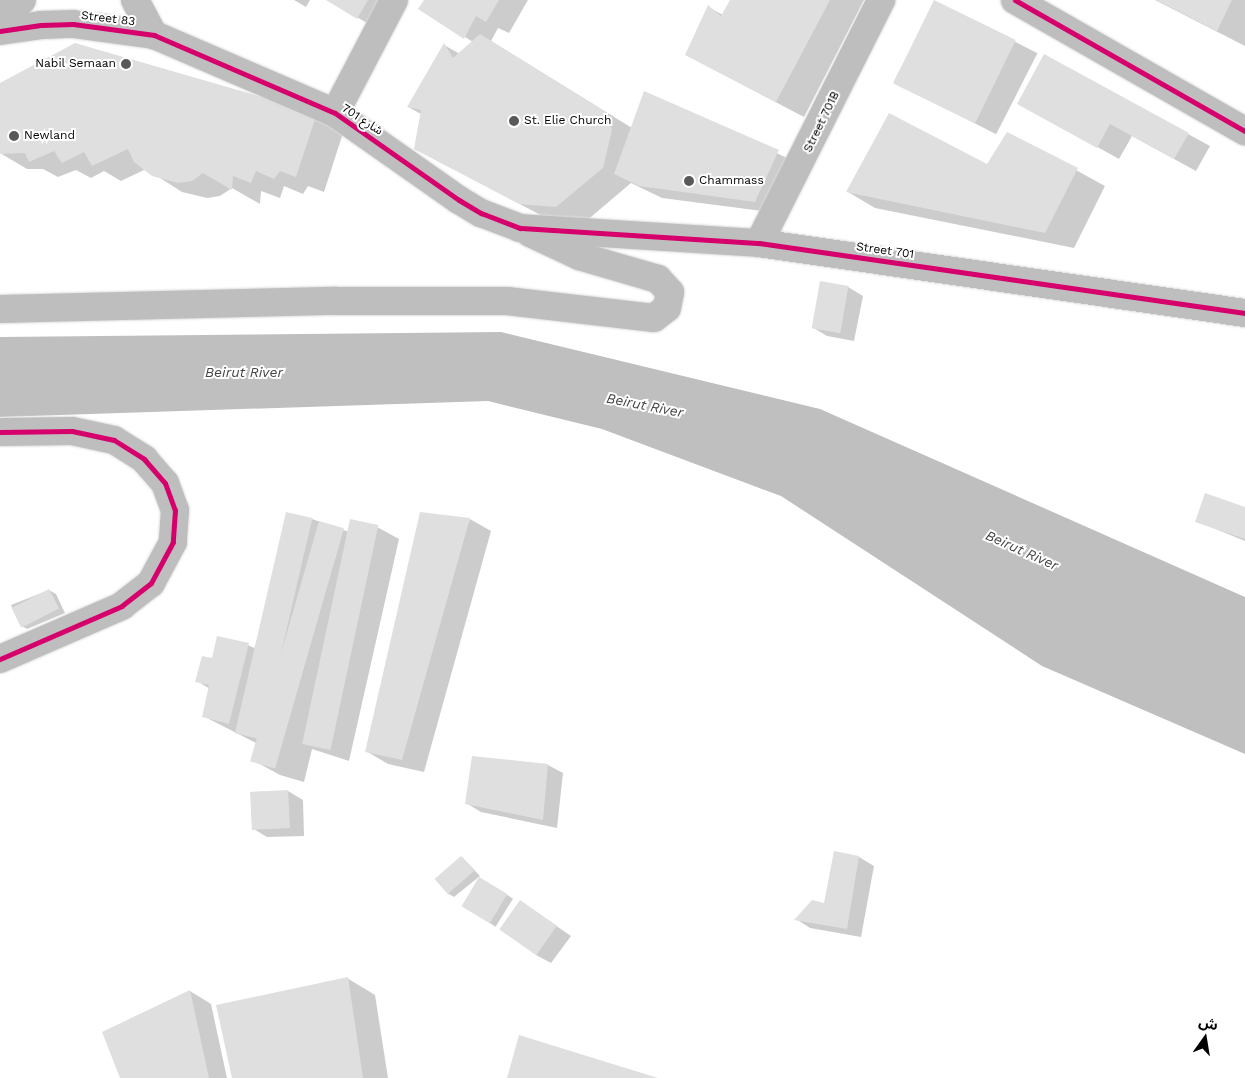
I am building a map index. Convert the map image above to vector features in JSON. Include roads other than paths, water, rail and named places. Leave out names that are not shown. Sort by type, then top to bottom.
[{"type":"street","points":[[0,19],[22,0]]},
{"type":"street","name":"Street 83","points":[[135,0],[154,35]]},
{"type":"street","points":[[335,113],[394,0]]},
{"type":"street","name":"Street 701B","points":[[760,243],[881,0]]},
{"type":"street","points":[[1015,0],[1245,131]]},
{"type":"street","name":"Street 83","points":[[0,31],[41,25],[73,24],[154,35]]},
{"type":"street","name":"شارع 701","points":[[0,309],[336,301],[507,301],[654,318],[662,315],[670,300],[666,284],[658,279],[579,256],[466,204],[335,113],[154,35]]},
{"type":"street","name":"Street 701","points":[[520,228],[760,243],[1245,313]]},
{"type":"street","points":[[0,432],[72,431],[114,440],[144,459],[165,483],[175,510],[173,542],[151,583],[122,606],[0,659]]},
{"type":"water","name":"Beirut River","points":[[501,332],[820,409],[1245,597],[1245,754],[1042,666],[781,496],[602,429],[488,401],[0,417],[0,337]]},
{"type":"place","name":"Nabil Semaan","points":[[126,64]]},
{"type":"place","name":"St. Elie Church","points":[[514,121]]},
{"type":"place","name":"Newland","points":[[14,136]]},
{"type":"place","name":"Chammass","points":[[689,181]]}]
